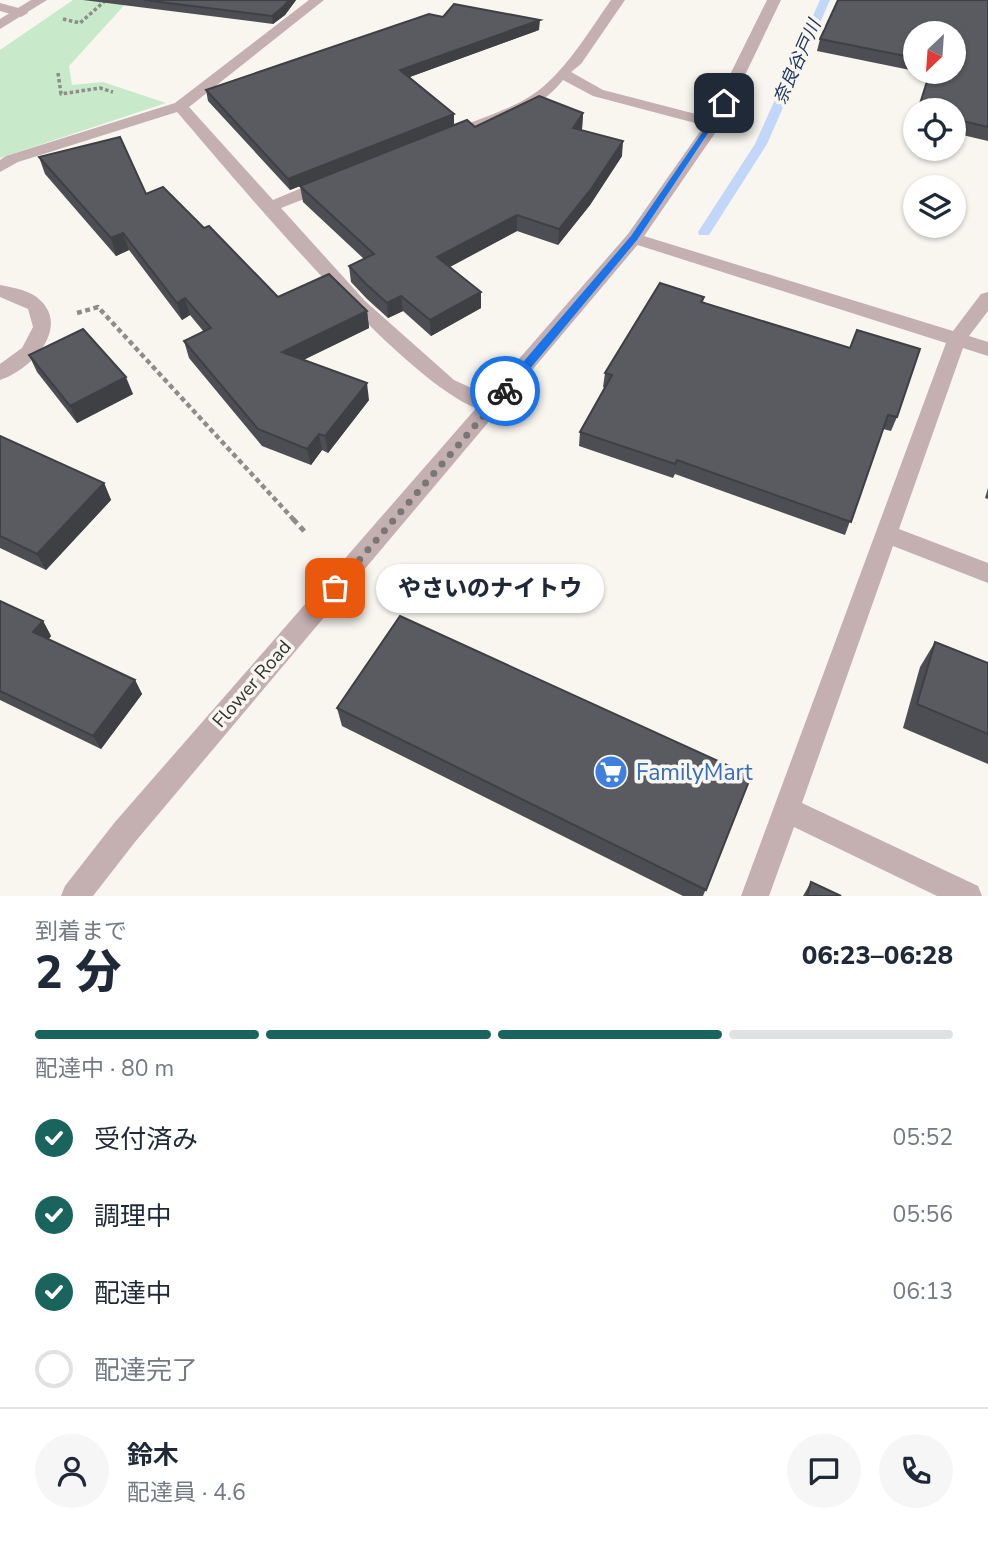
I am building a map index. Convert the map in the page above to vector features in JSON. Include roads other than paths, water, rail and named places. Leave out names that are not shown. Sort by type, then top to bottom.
[{"type":"street","points":[[0,25],[40,0]]},
{"type":"street","points":[[0,167],[12,159],[180,106],[317,0]]},
{"type":"street","points":[[430,143],[525,104],[549,89],[561,73],[576,61],[618,0]]},
{"type":"street","name":"Flower Road","points":[[75,896],[125,832],[493,406],[634,238],[714,123],[774,0]]},
{"type":"street","points":[[0,7],[20,13]]},
{"type":"street","points":[[561,73],[598,93],[714,123]]},
{"type":"street","points":[[180,106],[358,305],[447,385],[493,406]]},
{"type":"street","points":[[272,206],[345,177]]},
{"type":"street","points":[[634,238],[988,349]]},
{"type":"street","points":[[0,291],[29,299],[40,309],[44,323],[40,338],[29,354],[0,373]]},
{"type":"street","points":[[755,896],[957,339],[988,299]]},
{"type":"street","points":[[885,533],[988,573]]},
{"type":"street","points":[[786,809],[968,896]]},
{"type":"waterway","name":"奈良谷戸川","points":[[704,232],[761,144],[825,0]]},
{"type":"place","name":"やさいのナイトウ","points":[[335,588]]},
{"type":"place","name":"FamilyMart","points":[[611,772]]}]
